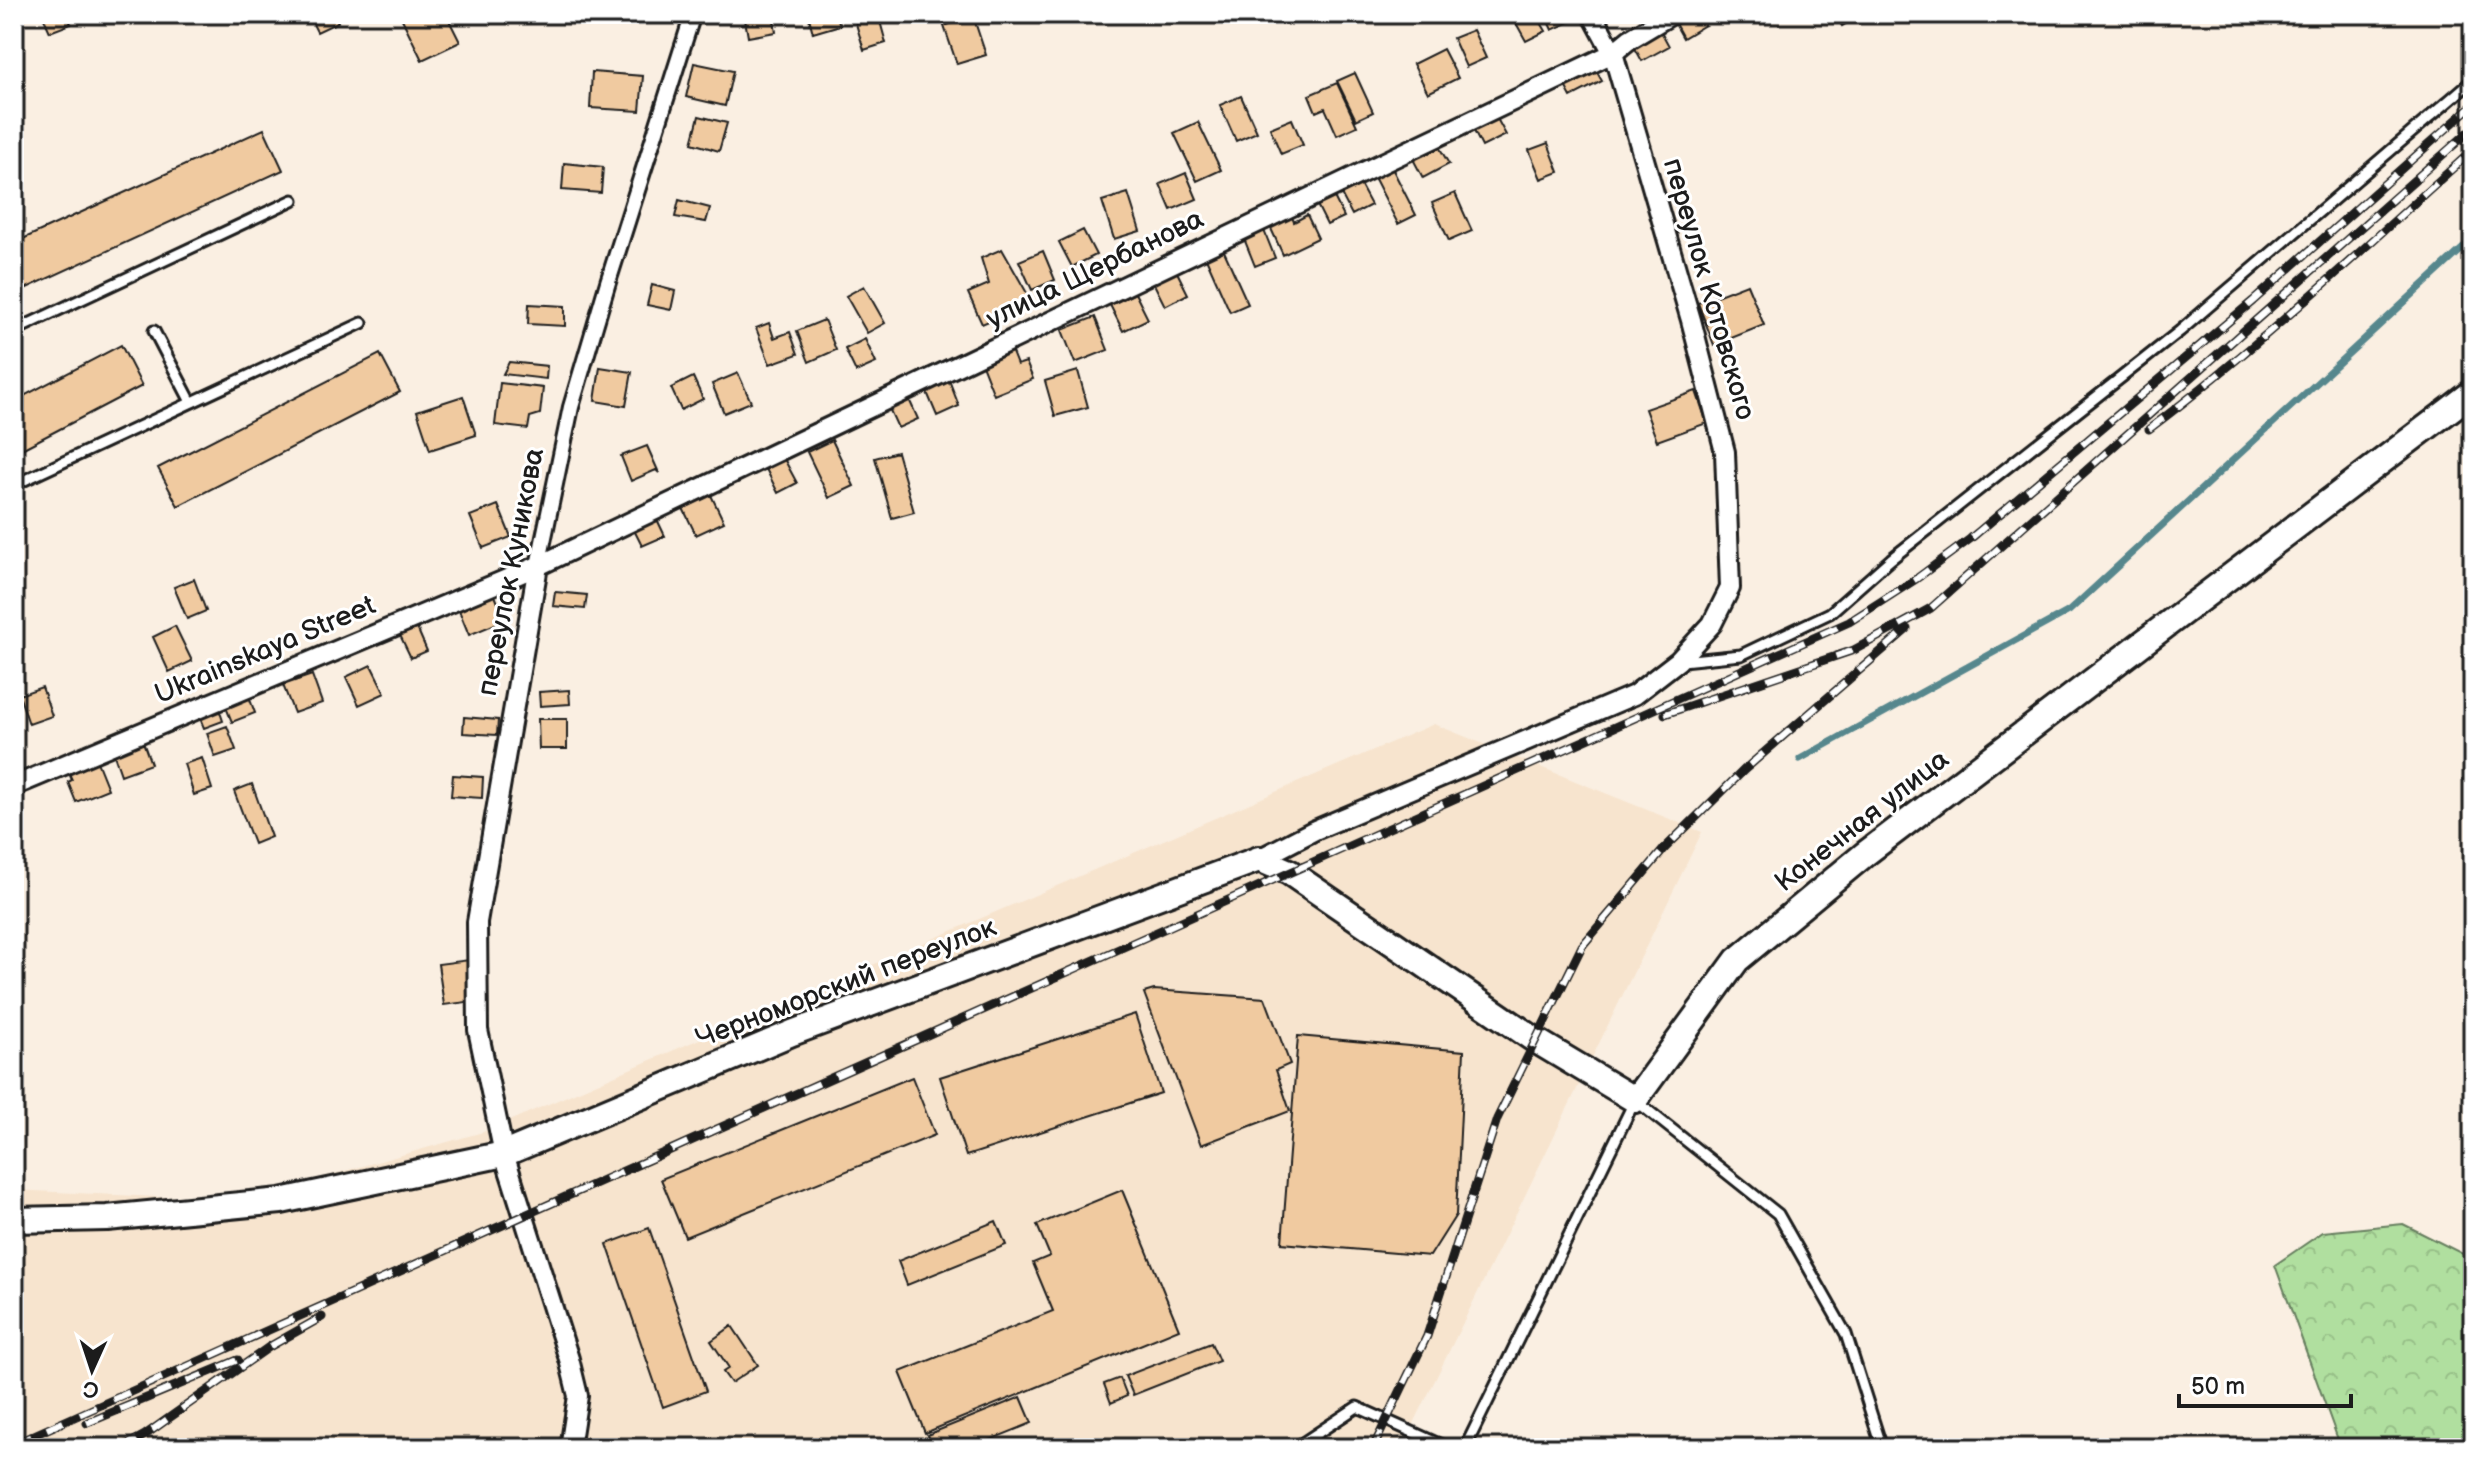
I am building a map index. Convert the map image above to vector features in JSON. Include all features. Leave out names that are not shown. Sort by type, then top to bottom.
[{"type":"street","name":"переулок Куникова","points":[[570,1448],[578,1396],[504,1154],[478,1030],[477,922],[538,566],[571,407],[693,14]]},
{"type":"street","name":"переулок Котовского","points":[[1592,14],[1613,53],[1691,320],[1725,452],[1730,588],[1712,624],[1678,661]]},
{"type":"street","name":"улица Щербанова","points":[[538,566],[1613,53],[1672,14]]},
{"type":"street","name":"Конечная улица","points":[[1635,1100],[1737,960],[1865,854],[2473,392]]},
{"type":"street","name":"Ukrainskaya Street","points":[[14,786],[538,566]]},
{"type":"street","points":[[1259,859],[1315,830],[1634,695],[1678,661]]},
{"type":"street","points":[[1259,859],[1289,872],[1535,1040],[1635,1100]]},
{"type":"street","name":"Черноморский переулок","points":[[14,1220],[107,1218],[281,1201],[504,1154],[792,1033],[1259,859]]},
{"type":"lane","points":[[1678,661],[1741,655],[1830,613],[1891,559],[2180,331],[2473,80]]},
{"type":"lane","points":[[14,331],[293,200]]},
{"type":"lane","points":[[14,485],[362,323]]},
{"type":"lane","points":[[154,331],[191,402]]},
{"type":"lane","points":[[1635,1100],[1778,1214],[1846,1334],[1882,1448]]},
{"type":"lane","name":"Конечная улица","points":[[1465,1448],[1635,1100]]},
{"type":"lane","points":[[1295,1448],[1357,1407],[1448,1448]]},
{"type":"shaded area","points":[[1434,724],[1702,832],[1402,1448],[14,1448],[14,1190],[239,1201],[483,1132]]},
{"type":"green space","points":[[2403,1224],[2473,1259],[2473,1448],[2341,1448],[2275,1265],[2323,1232]]},
{"type":"building","points":[[42,14],[67,14],[71,24],[50,32]]},
{"type":"building","points":[[308,14],[334,14],[338,22],[317,32]]},
{"type":"building","points":[[407,14],[446,14],[460,42],[422,60],[402,19]]},
{"type":"building","points":[[744,14],[773,14],[776,32],[748,37]]},
{"type":"building","points":[[808,14],[836,14],[840,25],[813,33]]},
{"type":"building","points":[[853,14],[878,14],[886,43],[864,50]]},
{"type":"building","points":[[1511,14],[1536,14],[1546,31],[1526,41]]},
{"type":"building","points":[[1557,14],[1577,14],[1579,18],[1552,30],[1547,19]]},
{"type":"building","points":[[1683,14],[1698,14],[1705,25],[1683,38],[1673,20]]},
{"type":"building","points":[[1835,14],[1862,14],[1842,26]]},
{"type":"building","points":[[973,16],[986,55],[957,64],[944,26]]},
{"type":"building","points":[[1657,24],[1669,46],[1642,61],[1630,39]]},
{"type":"building","points":[[1473,30],[1486,58],[1466,67],[1453,38]]},
{"type":"building","points":[[1443,49],[1458,78],[1428,93],[1413,64]]},
{"type":"building","points":[[694,63],[733,71],[725,106],[686,97]]},
{"type":"building","points":[[1594,67],[1602,81],[1571,97],[1564,84]]},
{"type":"building","points":[[592,72],[643,76],[640,111],[590,108]]},
{"type":"building","points":[[1355,73],[1373,112],[1356,120],[1337,81]]},
{"type":"building","points":[[1337,83],[1357,126],[1337,135],[1325,108],[1316,112],[1309,95]]},
{"type":"building","points":[[1241,96],[1257,132],[1236,141],[1220,105]]},
{"type":"building","points":[[1495,115],[1506,135],[1482,147],[1472,127]]},
{"type":"building","points":[[699,116],[727,123],[719,151],[692,143]]},
{"type":"building","points":[[1292,119],[1303,145],[1281,154],[1270,128]]},
{"type":"building","points":[[1198,122],[1221,170],[1197,181],[1174,133]]},
{"type":"building","points":[[264,129],[283,170],[14,294],[14,243]]},
{"type":"building","points":[[1548,143],[1559,172],[1541,179],[1529,150]]},
{"type":"building","points":[[1438,145],[1449,164],[1423,178],[1413,159]]},
{"type":"building","points":[[564,163],[603,167],[601,193],[562,190]]},
{"type":"building","points":[[1392,168],[1416,215],[1398,224],[1374,177]]},
{"type":"building","points":[[1186,173],[1197,199],[1171,210],[1160,184]]},
{"type":"building","points":[[1358,181],[1371,205],[1352,215],[1339,190]]},
{"type":"building","points":[[1128,193],[1140,231],[1114,239],[1102,201]]},
{"type":"building","points":[[1332,193],[1344,217],[1327,225],[1315,201]]},
{"type":"building","points":[[1455,193],[1472,231],[1449,241],[1432,203]]},
{"type":"building","points":[[679,200],[710,208],[706,222],[675,217]]},
{"type":"building","points":[[1290,212],[1294,222],[1307,215],[1318,238],[1283,255],[1268,222]]},
{"type":"building","points":[[1263,228],[1275,258],[1255,266],[1243,236]]},
{"type":"building","points":[[1083,230],[1096,255],[1072,267],[1059,242]]},
{"type":"building","points":[[1002,249],[1032,302],[982,324],[968,293],[989,284],[981,258]]},
{"type":"building","points":[[1043,251],[1055,280],[1032,290],[1019,261]]},
{"type":"building","points":[[1224,251],[1248,304],[1230,312],[1206,258]]},
{"type":"building","points":[[1176,270],[1188,294],[1165,306],[1153,282]]},
{"type":"building","points":[[1747,284],[1764,325],[1714,345],[1698,303]]},
{"type":"building","points":[[652,285],[675,291],[671,310],[647,305]]},
{"type":"building","points":[[864,286],[885,323],[867,333],[846,296]]},
{"type":"building","points":[[1135,293],[1148,319],[1123,331],[1110,305]]},
{"type":"building","points":[[529,304],[565,306],[565,326],[528,324]]},
{"type":"building","points":[[1095,317],[1108,350],[1075,363],[1062,330]]},
{"type":"building","points":[[824,320],[836,350],[809,362],[797,331]]},
{"type":"building","points":[[769,323],[774,338],[790,332],[798,354],[770,364],[756,328]]},
{"type":"building","points":[[865,339],[876,363],[856,372],[845,349]]},
{"type":"building","points":[[121,345],[142,386],[14,453],[14,401]]},
{"type":"building","points":[[1011,350],[1017,365],[1026,362],[1033,379],[994,395],[981,362]]},
{"type":"building","points":[[380,354],[400,392],[178,506],[158,468]]},
{"type":"building","points":[[509,362],[547,366],[546,379],[503,374]]},
{"type":"building","points":[[600,367],[632,372],[626,406],[595,401]]},
{"type":"building","points":[[1078,371],[1088,407],[1055,416],[1045,381]]},
{"type":"building","points":[[738,373],[751,402],[724,413],[712,384]]},
{"type":"building","points":[[693,377],[703,399],[681,410],[671,388]]},
{"type":"building","points":[[949,380],[959,406],[937,416],[926,390]]},
{"type":"building","points":[[500,383],[543,388],[540,414],[530,417],[528,429],[495,425]]},
{"type":"building","points":[[1696,391],[1707,423],[1657,441],[1645,409]]},
{"type":"building","points":[[463,396],[476,435],[430,450],[417,411]]},
{"type":"building","points":[[908,397],[918,419],[898,428],[888,406]]},
{"type":"building","points":[[832,440],[854,486],[829,498],[807,452]]},
{"type":"building","points":[[647,446],[659,473],[656,470],[631,481],[621,456]]},
{"type":"building","points":[[897,452],[914,512],[892,518],[875,458]]},
{"type":"building","points":[[782,455],[797,483],[778,493],[764,465]]},
{"type":"building","points":[[709,491],[724,522],[696,535],[681,504]]},
{"type":"building","points":[[498,505],[511,537],[483,548],[470,516]]},
{"type":"building","points":[[655,515],[665,536],[642,546],[632,526]]},
{"type":"building","points":[[194,579],[206,611],[187,619],[174,587]]},
{"type":"building","points":[[555,592],[587,595],[585,609],[553,606]]},
{"type":"building","points":[[494,593],[505,620],[469,635],[458,608]]},
{"type":"building","points":[[414,621],[427,651],[411,658],[397,629]]},
{"type":"building","points":[[175,626],[192,661],[169,672],[153,637]]},
{"type":"building","points":[[371,665],[385,693],[359,705],[346,677]]},
{"type":"building","points":[[312,675],[322,703],[294,713],[283,685]]},
{"type":"building","points":[[42,687],[52,716],[29,724],[19,695]]},
{"type":"building","points":[[569,690],[570,704],[540,706],[539,692]]},
{"type":"building","points":[[248,694],[255,713],[232,722],[224,702]]},
{"type":"building","points":[[218,706],[223,721],[204,728],[198,713]]},
{"type":"building","points":[[464,717],[498,720],[497,735],[463,733]]},
{"type":"building","points":[[538,719],[567,719],[567,749],[539,749]]},
{"type":"building","points":[[227,726],[236,750],[215,757],[207,733]]},
{"type":"building","points":[[142,739],[151,764],[121,775],[112,749]]},
{"type":"building","points":[[202,758],[212,789],[194,795],[184,764]]},
{"type":"building","points":[[96,759],[108,789],[76,802],[68,782],[72,780],[68,771]]},
{"type":"building","points":[[453,775],[483,777],[482,798],[451,796]]},
{"type":"building","points":[[252,784],[271,837],[254,844],[234,791]]},
{"type":"building","points":[[14,802],[22,818],[14,822]]},
{"type":"building","points":[[469,960],[475,1001],[444,1005],[438,964]]},
{"type":"building","points":[[1154,990],[1265,998],[1290,1064],[1276,1070],[1290,1111],[1201,1145],[1144,993]]},
{"type":"building","points":[[1135,1014],[1161,1093],[966,1156],[940,1077]]},
{"type":"building","points":[[1298,1036],[1464,1051],[1456,1215],[1430,1256],[1282,1243]]},
{"type":"building","points":[[912,1077],[935,1135],[685,1237],[661,1179]]},
{"type":"building","points":[[1122,1190],[1179,1329],[925,1433],[900,1372],[1053,1311],[1033,1263],[1050,1256],[1037,1225]]},
{"type":"building","points":[[996,1221],[1006,1245],[907,1285],[898,1261]]},
{"type":"building","points":[[649,1228],[706,1391],[663,1407],[607,1244]]},
{"type":"building","points":[[732,1326],[758,1365],[731,1383],[723,1372],[729,1368],[711,1341]]},
{"type":"building","points":[[1211,1343],[1219,1361],[1133,1395],[1125,1376]]},
{"type":"building","points":[[1120,1378],[1127,1396],[1111,1403],[1104,1384]]},
{"type":"building","points":[[1021,1397],[1032,1423],[970,1448],[932,1448],[927,1435]]},
{"type":"waterway","points":[[1800,759],[2069,611],[2473,239]]},
{"type":"railway","points":[[14,1444],[1849,622],[1916,579],[1970,539],[2253,301],[2473,105]]},
{"type":"railway","points":[[1665,714],[1854,650],[1931,608],[2473,128]]},
{"type":"railway","points":[[2149,429],[2274,328],[2473,150]]},
{"type":"railway","points":[[1373,1448],[1427,1336],[1497,1119],[1582,946],[1665,848],[1744,770],[1907,629]]},
{"type":"railway","points":[[121,1448],[145,1435],[269,1347],[322,1317]]},
{"type":"railway","points":[[87,1423],[238,1360]]}]
